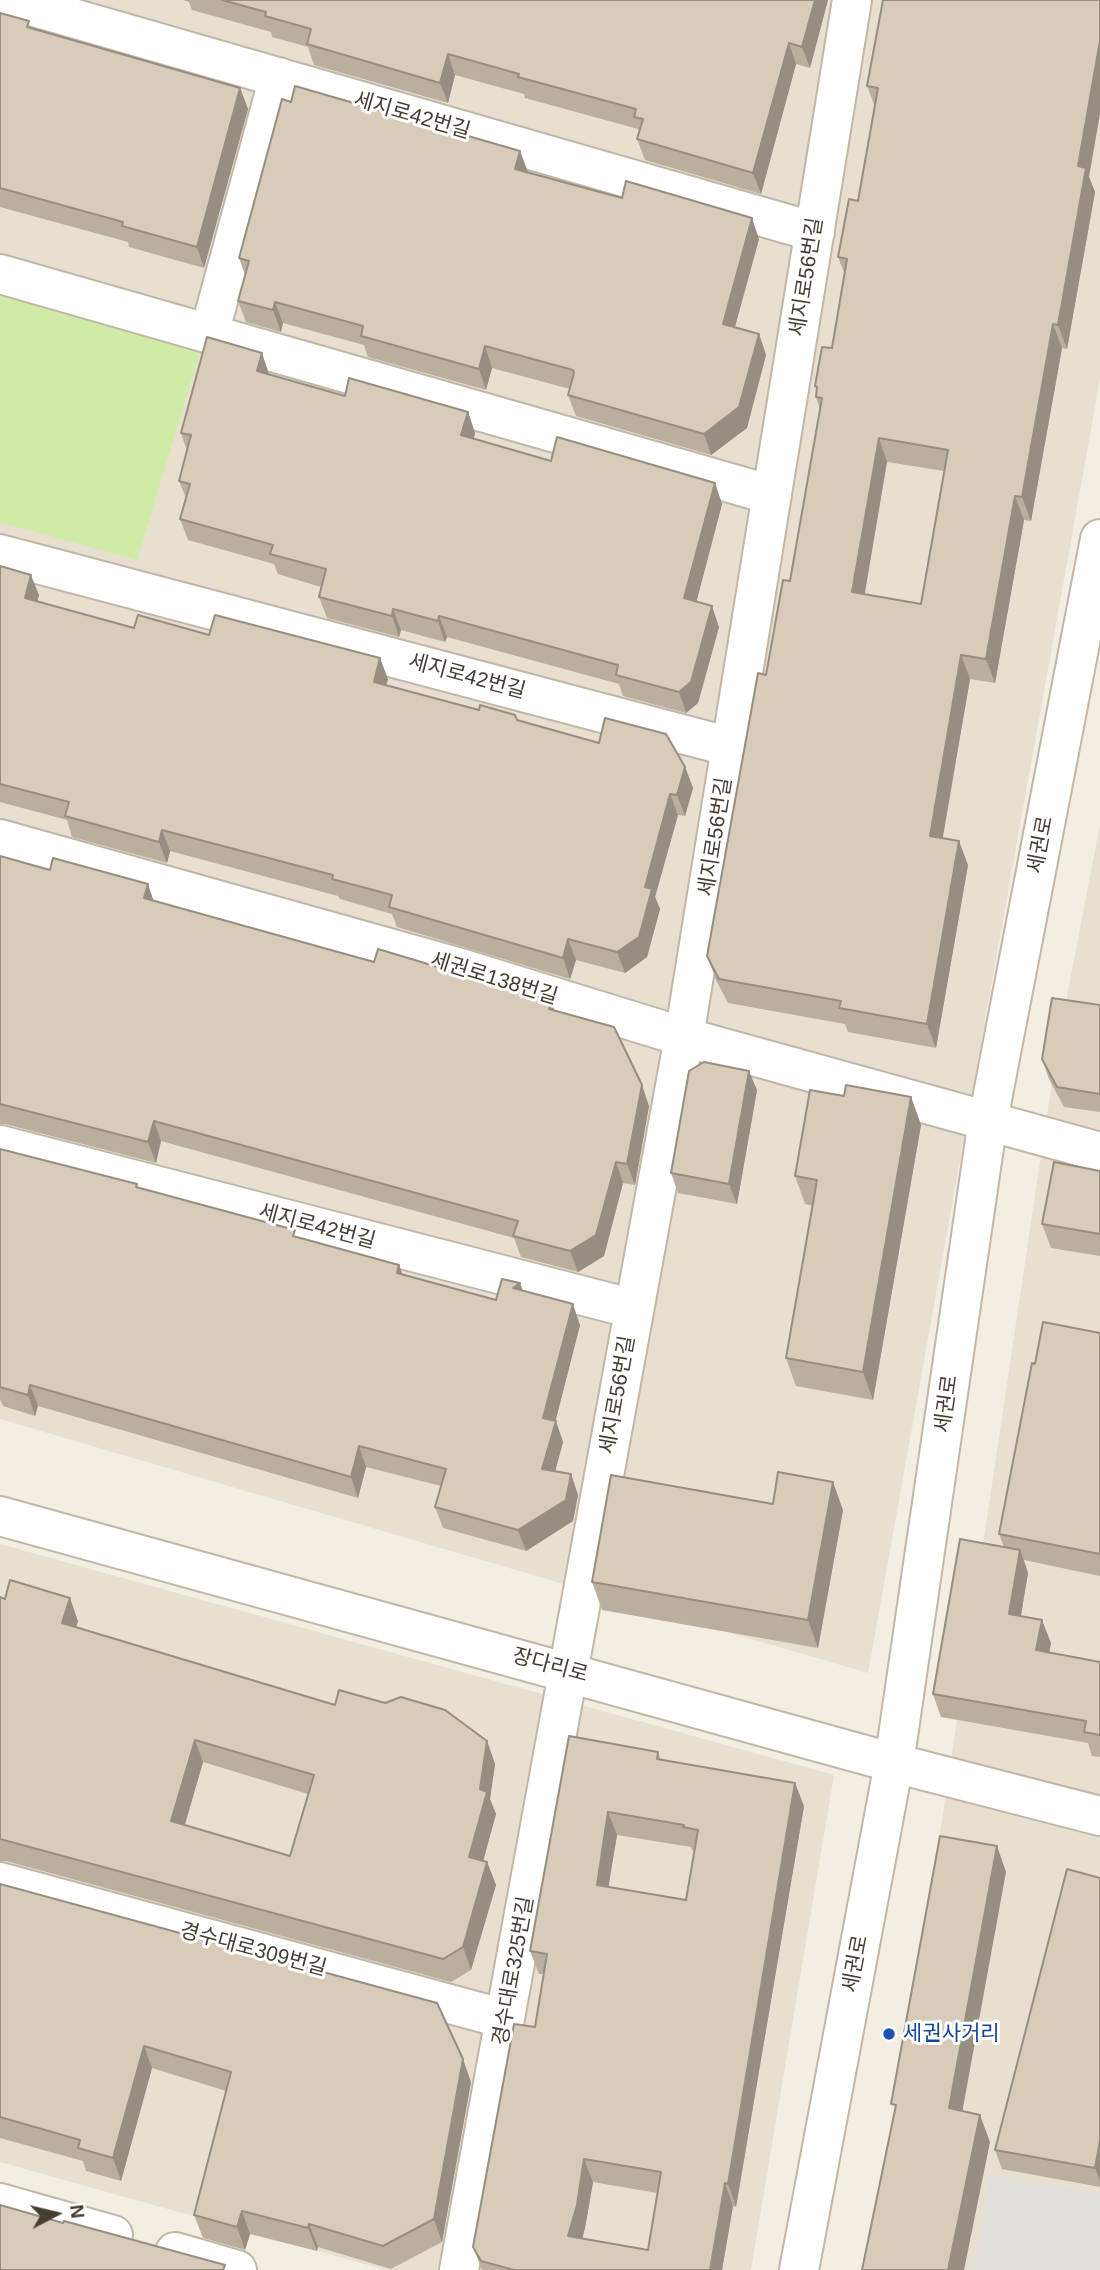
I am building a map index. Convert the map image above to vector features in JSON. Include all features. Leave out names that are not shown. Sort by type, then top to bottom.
[{"type":"street","name":"세지로42번길","points":[[10,0],[815,232]]},
{"type":"street","name":"세지로56번길","points":[[568,1671],[684,1037],[852,0]]},
{"type":"street","points":[[209,334],[279,78]]},
{"type":"street","points":[[0,274],[772,495]]},
{"type":"street","name":"세권로","points":[[799,2270],[894,1763],[988,1120],[1100,539]]},
{"type":"street","name":"세지로42번길","points":[[0,554],[731,747]]},
{"type":"street","name":"세권로138번길","points":[[0,839],[457,967],[684,1037],[1100,1152]]},
{"type":"street","name":"세지로42번길","points":[[0,1145],[634,1309]]},
{"type":"street","name":"장다리로","points":[[0,1516],[894,1763],[1100,1816]]},
{"type":"street","name":"경수대로325번길","points":[[459,2270],[568,1671]]},
{"type":"street","name":"경수대로309번길","points":[[0,1882],[505,2019]]},
{"type":"street","points":[[0,2203],[237,2270]]},
{"type":"shaded area","points":[[0,0],[1100,0],[1100,379],[868,1673],[0,1419]]},
{"type":"shaded area","points":[[1100,825],[1100,2270],[875,2270],[1057,1048]]},
{"type":"shaded area","points":[[0,1544],[834,1775],[751,2270],[386,2270],[0,2162]]},
{"type":"shaded area","points":[[991,2174],[1100,2194],[1100,2270],[973,2270]]},
{"type":"green space","points":[[0,294],[200,351],[137,560],[0,522]]},
{"type":"building","points":[[222,0],[815,0],[802,47],[789,43],[753,173],[637,139],[643,119],[634,117],[636,109],[518,77],[519,74],[448,54],[440,83],[307,44],[311,29],[265,16],[266,12]]},
{"type":"building","points":[[883,0],[1100,0],[1100,41],[1078,166],[1086,168],[1058,325],[1053,324],[1022,497],[1015,496],[986,659],[961,655],[930,836],[959,841],[927,1024],[839,1008],[841,1001],[719,979],[707,956],[758,673],[766,675],[783,580],[790,581],[822,398],[816,397],[815,386],[822,347],[832,348],[847,259],[838,257],[849,199],[858,201],[878,88],[867,86]],"holes":[[[879,438],[948,450],[921,604],[852,592]]]},
{"type":"building","points":[[0,13],[29,21],[27,27],[240,88],[197,247],[122,226],[123,222],[0,188]]},
{"type":"building","points":[[295,86],[520,151],[515,169],[622,198],[626,181],[752,218],[723,324],[759,334],[739,407],[704,434],[568,395],[573,370],[485,346],[479,369],[361,336],[363,326],[275,302],[273,310],[238,301],[249,261],[239,258],[282,99],[291,102]]},
{"type":"building","points":[[207,337],[262,353],[257,371],[345,396],[349,378],[468,412],[461,435],[551,461],[557,437],[715,483],[684,598],[712,606],[691,682],[679,692],[616,675],[618,665],[439,616],[438,621],[393,609],[392,616],[319,597],[326,569],[270,554],[273,545],[180,519],[190,484],[179,481],[191,435],[181,433]]},
{"type":"building","points":[[0,566],[31,575],[25,598],[134,628],[138,615],[209,635],[215,615],[380,658],[374,682],[479,710],[480,705],[515,715],[517,720],[599,743],[605,718],[666,734],[685,767],[677,795],[670,794],[645,887],[652,889],[639,937],[617,952],[568,939],[563,958],[389,907],[392,895],[332,879],[333,875],[162,830],[159,842],[65,816],[69,802],[0,784]]},
{"type":"building","points":[[0,856],[50,870],[53,858],[148,884],[144,898],[374,962],[378,949],[551,1001],[549,1009],[614,1027],[642,1085],[627,1164],[616,1162],[596,1235],[570,1251],[513,1236],[518,1221],[154,1121],[148,1142],[0,1104]]},
{"type":"building","points":[[1052,998],[1100,1005],[1100,1094],[1057,1087],[1042,1059]]},
{"type":"building","points":[[704,1062],[749,1071],[729,1184],[671,1173],[689,1071]]},
{"type":"building","points":[[846,1085],[911,1097],[863,1372],[786,1358],[817,1180],[795,1176],[810,1090],[844,1096]]},
{"type":"building","points":[[0,1149],[137,1184],[136,1187],[295,1230],[293,1236],[399,1265],[397,1273],[496,1300],[502,1279],[520,1283],[513,1288],[573,1304],[543,1418],[556,1421],[542,1469],[571,1474],[566,1500],[518,1530],[435,1507],[446,1469],[359,1446],[351,1477],[30,1385],[28,1395],[0,1387]]},
{"type":"building","points":[[1054,1162],[1100,1171],[1100,1234],[1042,1224]]},
{"type":"building","points":[[1043,1322],[1100,1333],[1100,1554],[999,1534],[1032,1363],[1035,1364]]},
{"type":"building","points":[[778,1472],[833,1482],[808,1620],[592,1582],[611,1475],[773,1504]]},
{"type":"building","points":[[960,1539],[1020,1550],[1009,1614],[1042,1620],[1036,1650],[1100,1662],[1100,1735],[1084,1732],[1086,1721],[933,1694]]},
{"type":"building","points":[[10,1580],[70,1598],[62,1623],[335,1705],[339,1690],[385,1703],[401,1697],[445,1710],[487,1741],[480,1789],[487,1792],[469,1857],[487,1862],[463,1947],[443,1959],[0,1839],[0,1597],[5,1599]],"holes":[[[195,1740],[314,1775],[290,1856],[171,1821]]]},
{"type":"building","points":[[569,1736],[658,1752],[657,1759],[795,1783],[728,2184],[725,2183],[710,2270],[514,2270],[481,2261],[473,2247],[514,2024],[535,2027],[547,1954],[530,1951]],"holes":[[[608,1812],[684,1825],[683,1827],[698,1830],[686,1900],[597,1885]],[[584,2159],[661,2172],[648,2250],[568,2236],[577,2205]]]},
{"type":"building","points":[[940,1836],[997,1846],[949,2108],[980,2115],[948,2270],[862,2270],[896,2105],[891,2104]]},
{"type":"building","points":[[1067,1869],[1100,1878],[1100,2141],[1095,2168],[995,2150]]},
{"type":"building","points":[[0,1884],[437,2003],[463,2059],[434,2219],[383,2246],[309,2224],[308,2228],[242,2211],[237,2227],[194,2215],[231,2072],[144,2046],[113,2158],[78,2148],[80,2140],[0,2117]]},
{"type":"building","points":[[0,2205],[225,2265],[223,2270],[0,2270]]},
{"type":"place","name":"세권사거리","points":[[889,2034]]}]
